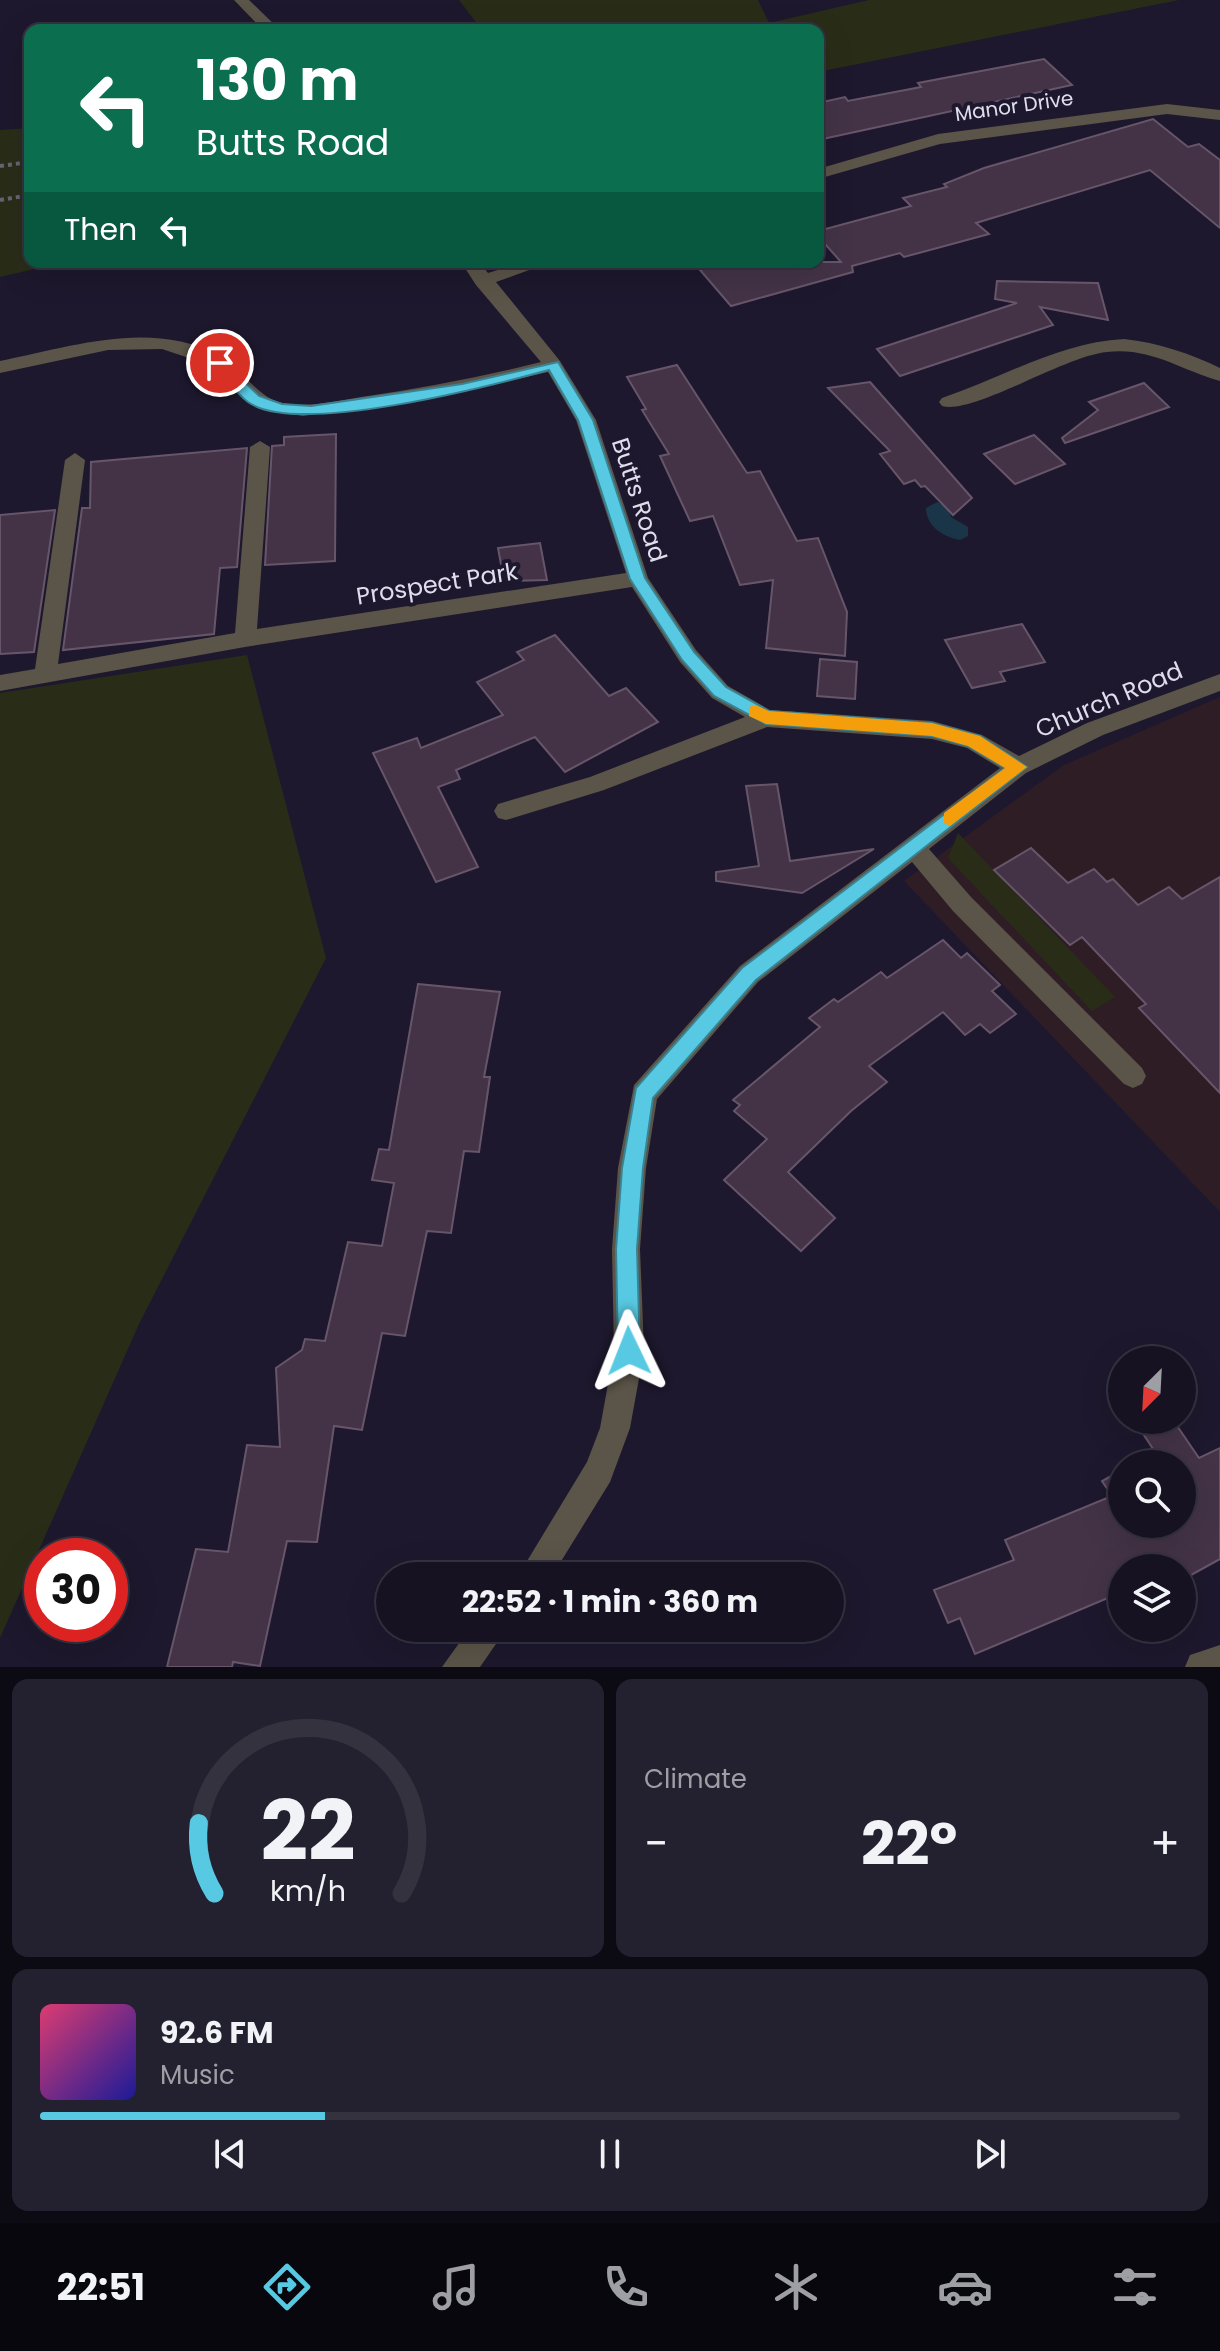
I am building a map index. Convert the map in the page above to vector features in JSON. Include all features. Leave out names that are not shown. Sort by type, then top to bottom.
[{"type":"street","points":[[241,0],[266,24]]},
{"type":"street","name":"Manor Drive","points":[[824,172],[921,143],[987,130],[1167,109],[1191,109],[1220,115]]},
{"type":"street","name":"Butts Road","points":[[474,268],[553,365],[586,420],[638,579],[688,656],[720,692],[766,718],[932,730],[974,741],[1018,767]]},
{"type":"street","points":[[482,281],[523,268]]},
{"type":"street","points":[[0,367],[101,344],[161,343],[196,349],[220,363],[254,399],[280,409],[311,410],[462,389],[553,365]]},
{"type":"street","points":[[949,402],[999,385],[1080,349],[1102,346],[1144,347],[1180,357],[1220,375]]},
{"type":"street","points":[[245,639],[260,447]]},
{"type":"street","points":[[45,675],[75,460]]},
{"type":"street","name":"Prospect Park","points":[[0,683],[245,639],[638,579]]},
{"type":"street","name":"Church Road","points":[[543,1562],[599,1471],[615,1428],[629,1351],[626,1249],[632,1168],[644,1094],[749,974],[1018,767],[1095,729],[1220,682]]},
{"type":"street","points":[[506,811],[596,784],[766,718]]},
{"type":"street","points":[[913,847],[962,904],[1133,1076]]},
{"type":"street","points":[[459,1667],[480,1642]]},
{"type":"street","points":[[1202,1667],[1220,1662]]},
{"type":"path","points":[[0,166],[24,163]]},
{"type":"path","points":[[0,200],[24,196]]},
{"type":"shaded area","points":[[1220,697],[1220,1212],[904,881],[1064,765]]},
{"type":"green space","points":[[459,0],[758,0],[769,23],[869,0],[1179,0],[824,71],[824,24],[477,24]]},
{"type":"green space","points":[[24,128],[24,268],[38,268],[0,277],[0,130]]},
{"type":"green space","points":[[247,655],[326,958],[139,1324],[44,1538],[24,1538],[24,1584],[0,1638],[0,693]]},
{"type":"green space","points":[[958,833],[1115,997],[1092,1011],[948,858]]},
{"type":"water","points":[[937,502],[948,507],[951,517],[968,527],[968,536],[954,539],[932,525],[926,508]]},
{"type":"building","points":[[1044,59],[1072,85],[824,139],[824,102],[845,97],[848,101],[921,87],[918,83]]},
{"type":"building","points":[[1153,119],[1188,147],[1199,144],[1220,160],[1220,228],[1150,170],[976,223],[989,234],[904,257],[900,253],[852,266],[853,272],[731,306],[700,270],[824,268],[824,262],[841,262],[824,243],[824,229],[911,206],[903,198],[947,187],[944,184],[984,168]]},
{"type":"building","points":[[997,281],[1098,283],[1108,320],[1040,307],[1053,325],[900,376],[877,349],[1017,303],[995,299]]},
{"type":"building","points":[[677,365],[747,473],[760,471],[797,541],[818,538],[847,612],[845,656],[766,648],[773,580],[740,585],[713,516],[690,521],[660,456],[669,454],[642,410],[646,409],[627,377]]},
{"type":"building","points":[[870,382],[972,498],[953,515],[925,486],[921,487],[915,480],[904,484],[880,454],[890,451],[828,388]]},
{"type":"building","points":[[1144,383],[1169,407],[1065,443],[1062,438],[1098,410],[1089,402]]},
{"type":"building","points":[[336,434],[335,561],[265,565],[272,446],[284,445],[284,437]]},
{"type":"building","points":[[1034,435],[1065,464],[1015,484],[984,454]]},
{"type":"building","points":[[247,448],[237,567],[220,568],[214,634],[63,650],[82,508],[90,508],[91,462]]},
{"type":"building","points":[[55,510],[34,652],[0,654],[0,515]]},
{"type":"building","points":[[540,543],[547,580],[504,581],[498,548]]},
{"type":"building","points":[[1022,624],[1045,662],[1000,672],[1005,681],[972,688],[945,640]]},
{"type":"building","points":[[555,635],[609,696],[626,688],[658,722],[565,772],[535,737],[456,770],[460,779],[438,787],[478,867],[436,882],[373,753],[417,738],[421,748],[503,715],[477,682],[524,660],[517,652]]},
{"type":"building","points":[[820,659],[857,662],[855,699],[817,696]]},
{"type":"building","points":[[777,784],[790,861],[874,849],[802,893],[716,881],[716,872],[759,866],[746,786]]},
{"type":"building","points":[[1031,848],[1068,883],[1094,869],[1107,882],[1113,879],[1138,905],[1169,887],[1182,899],[1220,877],[1220,1093],[1139,1008],[1146,1004],[1082,937],[1070,945],[994,870]]},
{"type":"building","points":[[943,940],[961,958],[967,953],[1000,985],[992,991],[1016,1014],[990,1033],[980,1024],[965,1035],[943,1012],[869,1066],[887,1082],[851,1111],[788,1172],[835,1218],[801,1251],[724,1180],[767,1139],[734,1111],[740,1105],[733,1100],[820,1027],[809,1018],[834,999],[838,1002],[881,972],[887,978]]},
{"type":"building","points":[[418,984],[500,992],[484,1077],[490,1077],[479,1152],[464,1151],[451,1233],[427,1231],[405,1336],[382,1333],[362,1430],[334,1426],[317,1542],[287,1541],[260,1666],[233,1662],[232,1667],[167,1667],[196,1549],[228,1552],[247,1445],[280,1447],[276,1368],[302,1350],[305,1339],[325,1341],[348,1242],[382,1246],[394,1183],[372,1180],[379,1149],[389,1150]]},
{"type":"building","points":[[1143,1434],[1183,1434],[1194,1450],[1154,1450]]},
{"type":"building","points":[[1220,1448],[1220,1559],[1196,1572],[1196,1554],[1108,1554],[1108,1598],[975,1654],[960,1618],[948,1623],[934,1590],[1014,1560],[1005,1540],[1108,1498],[1108,1538],[1196,1538],[1196,1454],[1199,1458]]},
{"type":"slow traffic","points":[[755,711],[766,718],[804,718],[932,730],[974,741],[1018,767],[950,818]]},
{"type":"route","points":[[220,363],[254,399],[280,409],[311,410],[462,389],[553,365],[586,420],[638,579],[688,656],[720,692],[766,718],[804,718],[932,730],[974,741],[1018,767],[749,974],[688,1039],[644,1094],[632,1168],[626,1249],[629,1351]]}]
